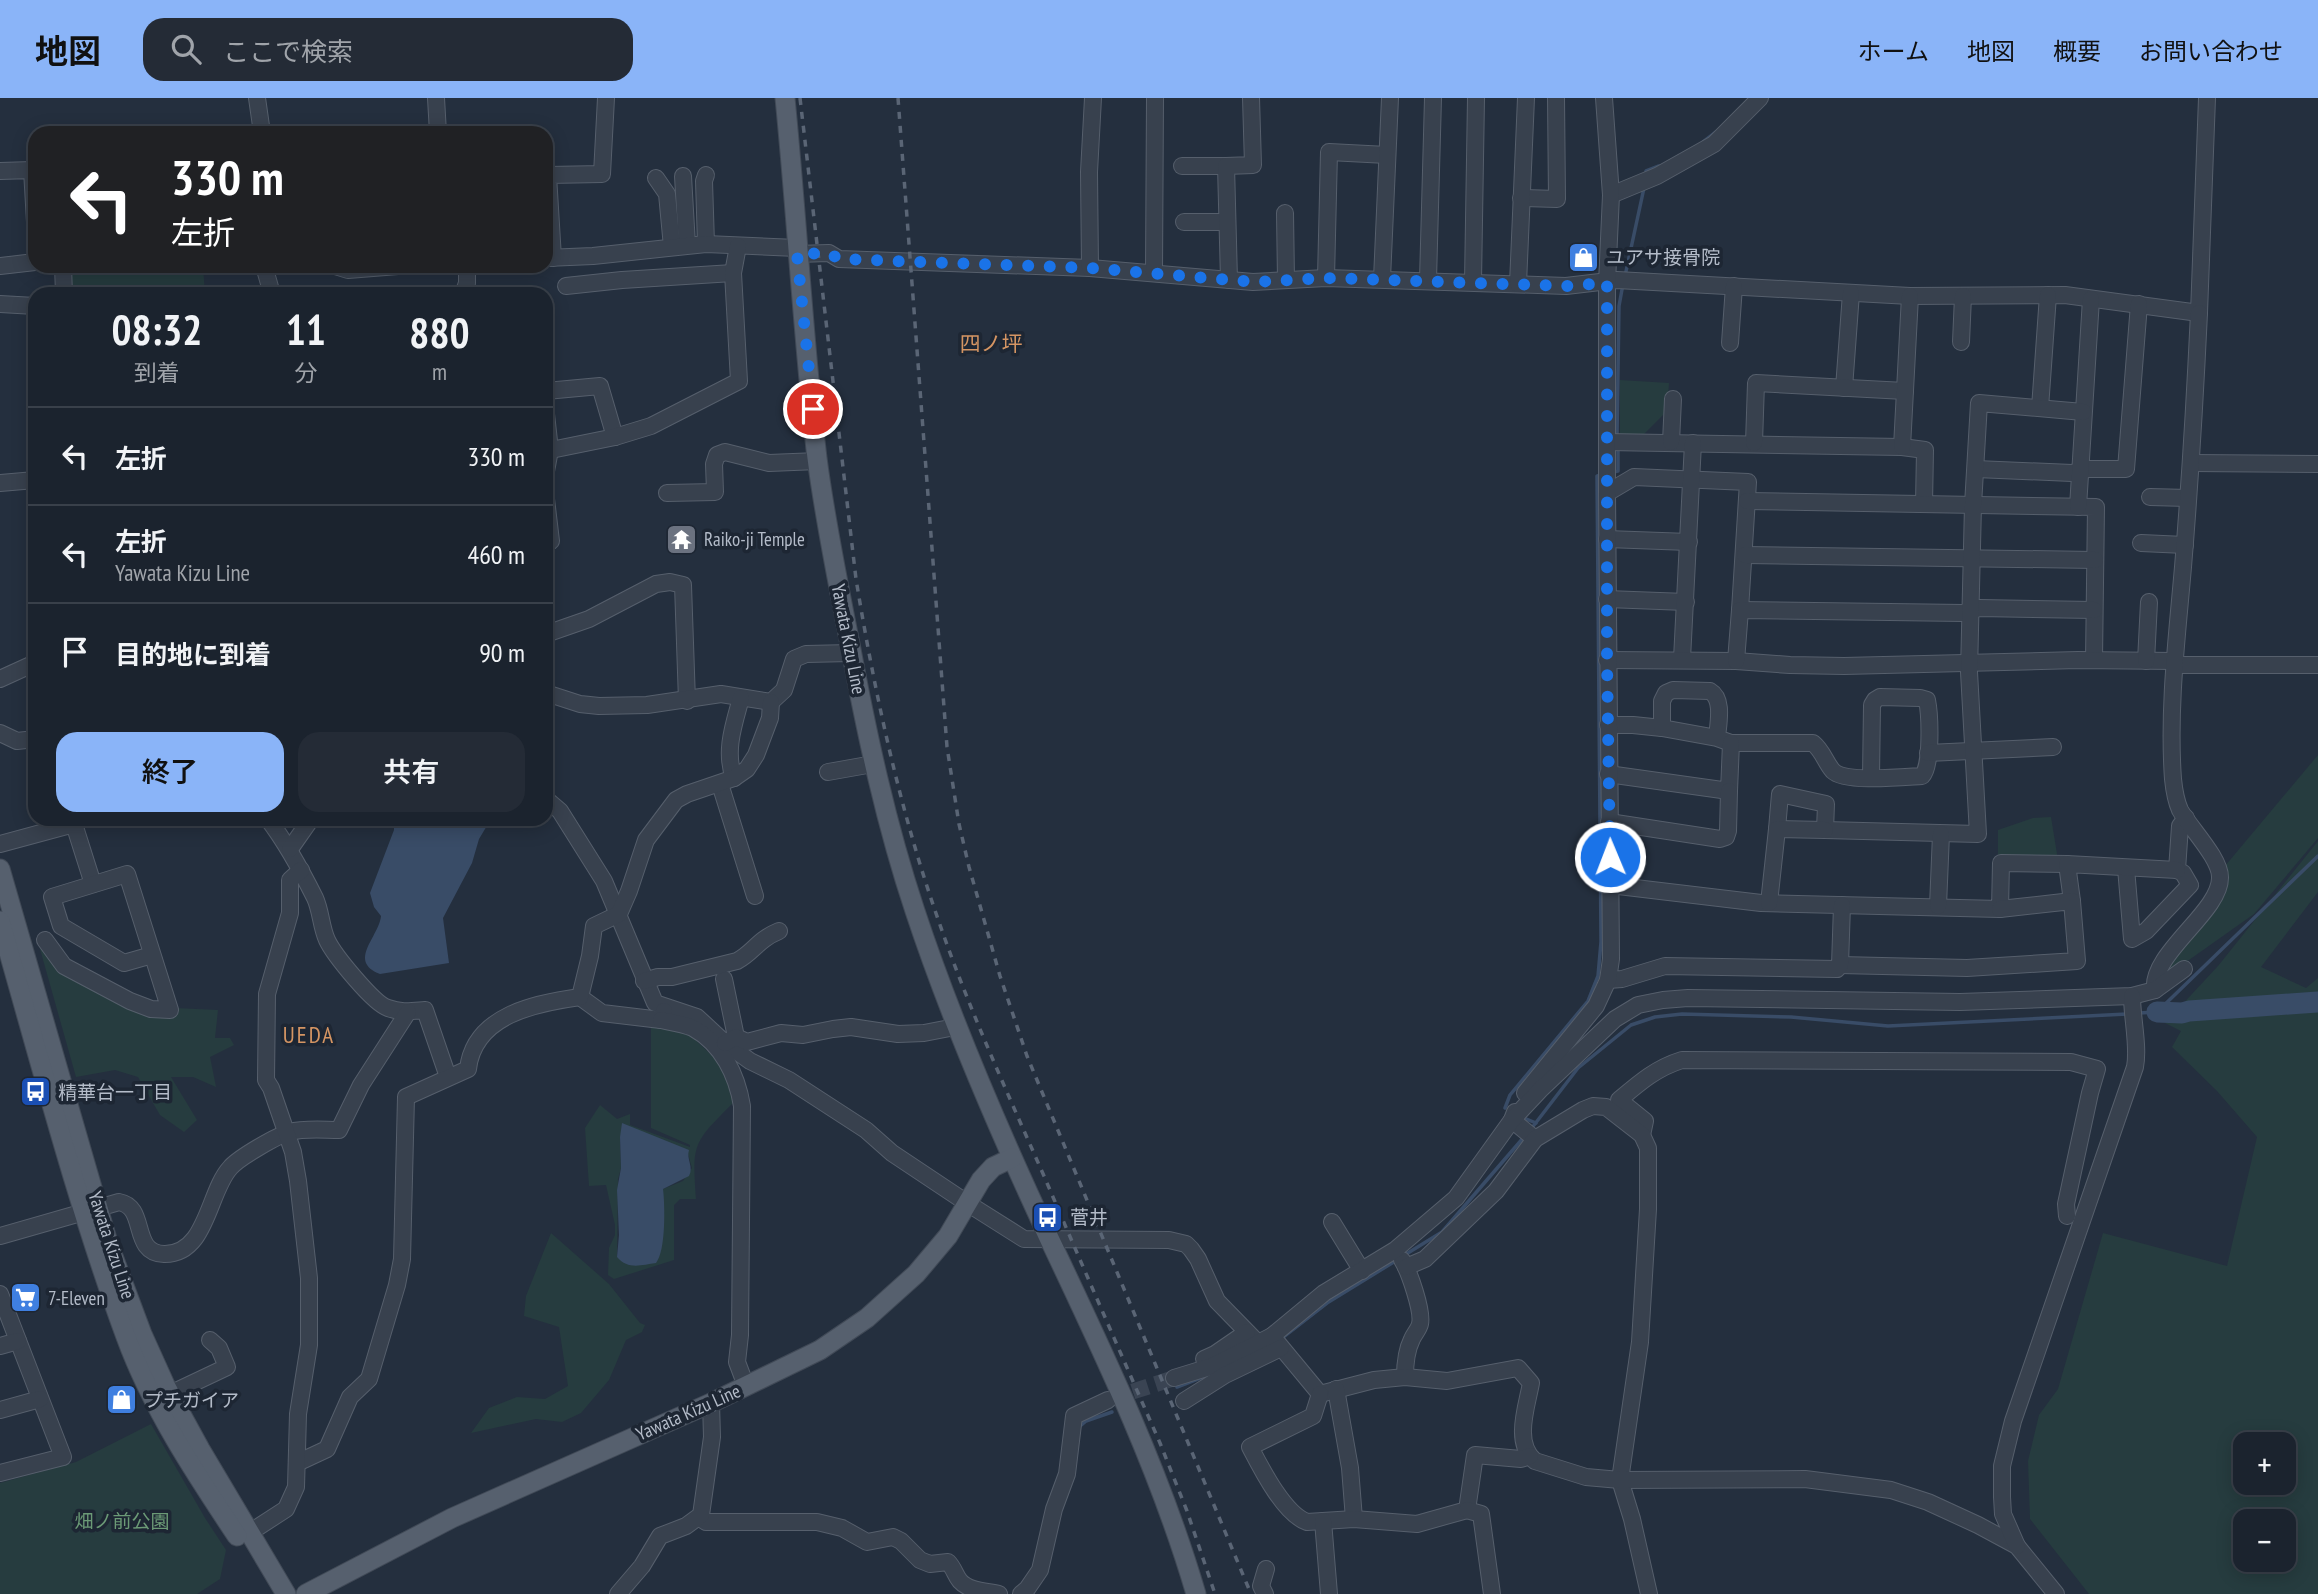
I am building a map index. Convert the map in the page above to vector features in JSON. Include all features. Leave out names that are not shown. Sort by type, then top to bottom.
[{"type":"main road","name":"Yawata Kizu Line","points":[[785,98],[818,461],[873,764],[900,863],[955,1027],[1012,1158],[1083,1307],[1156,1478],[1183,1551],[1195,1594]]},
{"type":"main road","name":"Yawata Kizu Line","points":[[0,869],[126,1338],[184,1455],[263,1577],[284,1594]]},
{"type":"main road","name":"Yawata Kizu Line","points":[[0,920],[91,1211],[142,1334],[170,1394],[284,1594]]},
{"type":"main road","name":"Yawata Kizu Line","points":[[306,1594],[452,1518],[711,1403],[820,1350],[867,1318],[916,1274],[948,1236],[981,1180],[993,1167],[1012,1158]]},
{"type":"street","points":[[257,98],[261,126]]},
{"type":"street","points":[[436,98],[438,126]]},
{"type":"street","points":[[553,175],[602,174],[606,98]]},
{"type":"street","points":[[1090,268],[1093,98]]},
{"type":"street","points":[[1154,272],[1155,98]]},
{"type":"street","points":[[1182,166],[1253,165],[1251,98]]},
{"type":"street","points":[[1382,279],[1390,98]]},
{"type":"street","points":[[1428,281],[1433,98]]},
{"type":"street","points":[[1474,282],[1476,98]]},
{"type":"street","points":[[1518,284],[1526,98]]},
{"type":"street","points":[[1521,198],[1557,199],[1556,98]]},
{"type":"street","points":[[1184,1401],[1225,1376],[1324,1293],[1362,1271],[1401,1259],[1425,1259],[1488,1199],[1524,1130],[1524,1094],[1596,1006],[1608,980],[1611,960],[1607,492],[1614,442],[1607,283],[1611,195],[1604,98]]},
{"type":"street","points":[[1611,195],[1657,176],[1714,144],[1760,98]]},
{"type":"street","points":[[2155,989],[2155,976],[2205,908],[2219,886],[2221,874],[2179,808],[2173,773],[2175,663],[2191,463],[2207,98]]},
{"type":"street","points":[[1326,278],[1328,152],[1387,155]]},
{"type":"street","points":[[1226,166],[1229,280]]},
{"type":"street","points":[[0,171],[28,170]]},
{"type":"street","points":[[706,175],[706,244]]},
{"type":"street","points":[[679,246],[682,176]]},
{"type":"street","points":[[656,178],[667,194],[679,246]]},
{"type":"street","points":[[1285,213],[1286,280]]},
{"type":"street","points":[[1184,222],[1227,222]]},
{"type":"street","points":[[553,258],[706,244],[829,253],[839,259],[1090,268],[1229,280],[1326,278],[1566,286],[1617,280],[1910,296],[2048,295],[2199,313]]},
{"type":"street","points":[[553,450],[615,437],[651,426],[739,381],[733,273],[738,246]]},
{"type":"street","points":[[621,253],[622,280]]},
{"type":"street","points":[[0,265],[28,263]]},
{"type":"street","points":[[566,286],[733,273]]},
{"type":"street","points":[[1730,343],[1734,286]]},
{"type":"street","points":[[1844,388],[1851,293]]},
{"type":"street","points":[[2040,408],[2048,295]]},
{"type":"street","points":[[1902,447],[1910,296]]},
{"type":"street","points":[[1961,342],[1962,296]]},
{"type":"street","points":[[2078,507],[2091,299]]},
{"type":"street","points":[[0,304],[28,306]]},
{"type":"street","points":[[1976,469],[2072,473],[2126,469],[2139,304]]},
{"type":"street","points":[[1754,443],[1756,383],[1905,391]]},
{"type":"street","points":[[553,390],[600,386],[615,437]]},
{"type":"street","points":[[1671,442],[1673,398]]},
{"type":"street","points":[[1777,829],[1986,835],[1973,752],[1970,663],[1971,559],[1979,403],[2083,412]]},
{"type":"street","points":[[1614,442],[1754,443],[1925,450],[1924,504]]},
{"type":"street","points":[[1682,659],[1693,443]]},
{"type":"street","points":[[667,493],[715,492],[714,464],[717,455],[725,452],[769,463],[818,461]]},
{"type":"street","points":[[2191,463],[2318,464]]},
{"type":"street","points":[[1607,492],[1634,477],[1748,482],[1736,661]]},
{"type":"street","points":[[0,484],[28,481]]},
{"type":"street","points":[[2150,497],[2188,498]]},
{"type":"street","points":[[1747,501],[2096,508],[2094,660]]},
{"type":"street","points":[[1607,539],[1689,542]]},
{"type":"street","points":[[2141,543],[2185,545]]},
{"type":"street","points":[[1745,555],[2095,560]]},
{"type":"street","points":[[553,632],[589,620],[656,584],[670,582],[683,585],[687,701]]},
{"type":"street","points":[[1607,599],[1686,602]]},
{"type":"street","points":[[2146,661],[2149,602]]},
{"type":"street","points":[[1740,610],[1963,613],[1971,610],[2094,610]]},
{"type":"street","points":[[553,694],[580,704],[599,706],[648,705],[721,694],[771,702],[785,690],[794,659],[806,654],[851,653]]},
{"type":"street","points":[[1607,660],[1682,659],[1844,666],[2094,660],[2318,664]]},
{"type":"street","points":[[0,678],[28,666]]},
{"type":"street","points":[[1609,822],[1720,839],[1726,837],[1729,791],[1716,694],[1710,691],[1673,690],[1666,693],[1662,701],[1662,728]]},
{"type":"street","points":[[741,698],[729,751],[727,781],[755,896]]},
{"type":"street","points":[[1608,725],[1633,724],[1724,740],[1813,743],[1820,748],[1832,770],[1839,775],[1871,777],[1922,776],[1927,771],[1927,700],[1875,699],[1872,705],[1871,777]]},
{"type":"street","points":[[580,997],[594,926],[619,914],[646,840],[676,800],[727,781],[747,769],[757,755],[772,709],[771,702]]},
{"type":"street","points":[[0,733],[17,741],[28,740]]},
{"type":"street","points":[[1928,753],[2053,747]]},
{"type":"street","points":[[828,772],[873,764]]},
{"type":"street","points":[[1608,774],[1729,791]]},
{"type":"street","points":[[1769,903],[1780,794],[1826,804],[1825,831]]},
{"type":"street","points":[[553,805],[560,811],[604,881],[655,1003],[663,1014],[708,1038],[729,1064],[739,1091],[742,1106],[740,1335],[737,1362],[746,1386]]},
{"type":"street","points":[[2177,870],[2180,826],[2186,818]]},
{"type":"street","points":[[0,844],[67,826]]},
{"type":"street","points":[[75,826],[93,884]]},
{"type":"street","points":[[273,826],[290,849],[317,902],[327,939],[337,957],[378,1004],[408,1012],[425,1010],[448,1077]]},
{"type":"street","points":[[290,849],[306,826]]},
{"type":"street","points":[[1938,906],[1941,834]]},
{"type":"street","points":[[2000,909],[2001,863],[2177,870],[2183,873],[2190,885],[2146,931],[2132,939],[2126,868]]},
{"type":"street","points":[[1608,980],[1622,979],[1665,967],[1836,969],[1840,965],[1967,968],[2077,961],[2067,864]]},
{"type":"street","points":[[249,1533],[286,1509],[296,1488],[298,1414],[309,1345],[309,1278],[296,1171],[287,1133],[266,1080],[267,994],[290,913],[290,880],[301,870]]},
{"type":"street","points":[[45,940],[64,966],[130,1001],[151,1009],[170,1010],[127,874],[52,897],[61,926],[124,962],[152,954]]},
{"type":"street","points":[[1610,885],[1769,903],[2000,909],[2072,901]]},
{"type":"street","points":[[1840,965],[1842,905]]},
{"type":"street","points":[[644,981],[737,961],[746,956],[764,937],[779,931]]},
{"type":"street","points":[[1401,1259],[1456,1198],[1524,1130],[1615,1019],[1638,1005],[1688,998],[1960,1002],[2132,998],[2155,989],[2184,969]]},
{"type":"street","points":[[724,979],[731,1040]]},
{"type":"street","points":[[297,1463],[327,1450],[350,1397],[369,1379],[397,1285],[402,1259],[406,1097],[468,1069],[481,1036],[503,1017],[532,1006],[580,997],[602,1013],[697,1017],[731,1040],[750,1061],[789,1080],[866,1130],[892,1153],[1024,1239],[1169,1240],[1186,1244],[1198,1259],[1217,1301],[1328,1392],[1350,1468],[1354,1519]]},
{"type":"street","points":[[2056,1594],[2017,1546],[2003,1514],[2003,1466],[2012,1421],[2135,1067],[2137,1050],[2132,998]]},
{"type":"street","points":[[0,1236],[119,1202],[126,1204],[135,1213],[141,1238],[148,1247],[158,1253],[178,1251],[192,1241],[200,1230],[225,1174],[232,1165],[287,1133],[339,1130],[361,1085],[408,1012]]},
{"type":"street","points":[[731,1040],[747,1042],[781,1033],[803,1035],[851,1027],[898,1034],[924,1033],[955,1027]]},
{"type":"street","points":[[1642,1135],[1645,1121],[1619,1100],[1652,1072],[1682,1060],[2071,1062],[2098,1069],[2090,1093],[2066,1204],[2067,1216]]},
{"type":"street","points":[[1524,1130],[1592,1106],[1606,1107],[1642,1135],[1648,1148],[1645,1274],[1640,1342],[1620,1480],[1649,1594]]},
{"type":"street","points":[[1332,1222],[1362,1271]]},
{"type":"street","points":[[1401,1259],[1420,1323],[1406,1357],[1405,1377]]},
{"type":"street","points":[[0,1294],[63,1457],[0,1473]]},
{"type":"street","points":[[170,1394],[227,1367],[219,1348],[210,1340]]},
{"type":"street","points":[[0,1346],[18,1341]]},
{"type":"street","points":[[1173,1374],[1213,1366],[1268,1341]]},
{"type":"street","points":[[1493,1594],[1481,1514],[1467,1510],[1417,1524],[1354,1519],[1307,1522],[1300,1520],[1276,1495],[1250,1447],[1313,1416],[1328,1392],[1374,1380],[1405,1377],[1447,1381],[1518,1368],[1531,1383],[1523,1439],[1535,1461],[1586,1476],[1620,1480],[1805,1479],[1891,1490],[1928,1502],[2017,1546]]},
{"type":"street","points":[[0,1410],[40,1399]]},
{"type":"street","points":[[1021,1594],[1040,1570],[1054,1509],[1067,1474],[1074,1416],[1108,1400]]},
{"type":"street","points":[[700,1518],[712,1437],[711,1403]]},
{"type":"street","points":[[1467,1510],[1475,1455],[1521,1459],[1530,1456]]},
{"type":"street","points":[[618,1594],[642,1566],[660,1536],[700,1518]]},
{"type":"street","points":[[700,1518],[706,1522],[804,1520],[842,1528],[867,1542],[893,1537],[901,1541],[920,1560],[930,1564],[948,1562],[954,1567],[959,1580],[969,1588],[999,1594]]},
{"type":"street","points":[[1323,1521],[1329,1594]]},
{"type":"street","points":[[1265,1594],[1261,1586],[1266,1569]]},
{"type":"green space","points":[[70,273],[204,273],[204,287],[69,287]]},
{"type":"green space","points":[[1620,380],[1669,383],[1667,411],[1642,436],[1620,436]]},
{"type":"green space","points":[[2318,755],[2318,838],[2254,914],[2189,960],[2166,970],[2225,866]]},
{"type":"green space","points":[[2051,817],[2058,860],[1998,859],[1998,830],[2033,818]]},
{"type":"green space","points":[[2318,841],[2318,892],[2261,967],[2306,988],[2318,978],[2318,1594],[2089,1594],[2030,1519],[2028,1461],[2039,1415],[2058,1389],[2103,1233],[2227,1266],[2257,1137],[2217,1091],[2172,1047],[2181,1031],[2165,1023],[2218,966]]},
{"type":"green space","points":[[47,945],[112,995],[175,1008],[218,1010],[215,1038],[230,1038],[234,1045],[210,1057],[216,1087],[193,1077],[171,1077],[197,1120],[184,1132],[160,1115],[138,1077],[115,1070],[76,1077],[40,949]]},
{"type":"green space","points":[[651,1024],[686,1031],[725,1068],[733,1103],[710,1127],[698,1145],[694,1166],[696,1199],[680,1199],[674,1205],[674,1260],[614,1279],[608,1275],[609,1248],[615,1235],[615,1225],[606,1185],[589,1186],[585,1128],[600,1105],[617,1119],[630,1114],[630,1125],[690,1147],[651,1128]],"holes":[[[620,1137],[688,1154],[692,1168],[683,1181],[663,1189],[617,1257]]]},
{"type":"green space","points":[[551,1233],[609,1284],[640,1323],[645,1325],[642,1332],[626,1340],[609,1380],[581,1413],[562,1422],[536,1419],[471,1433],[489,1408],[517,1397],[545,1399],[568,1386],[559,1327],[524,1316],[526,1296]]},
{"type":"green space","name":"畑ノ前公園","points":[[151,1424],[226,1550],[220,1579],[197,1594],[0,1594],[0,1483],[76,1462]]},
{"type":"water","points":[[394,826],[487,826],[479,839],[472,863],[443,918],[449,963],[380,974],[370,969],[365,955],[381,916],[374,907],[370,893]]},
{"type":"water","points":[[622,1123],[689,1150],[689,1176],[663,1189],[663,1239],[656,1263],[630,1265],[617,1257],[617,1190],[621,1168]]},
{"type":"waterway","points":[[1703,142],[1716,132]]},
{"type":"waterway","points":[[1646,174],[1646,171],[1659,166]]},
{"type":"waterway","points":[[1625,276],[1644,188]]},
{"type":"waterway","points":[[1617,437],[1619,306],[1623,284]]},
{"type":"waterway","points":[[1613,472],[1618,471],[1618,448]]},
{"type":"waterway","points":[[1505,1108],[1510,1095],[1588,1001],[1598,976],[1601,942],[1597,476],[1602,474]]},
{"type":"waterway","points":[[2139,1013],[2157,1012],[2318,856]]},
{"type":"waterway","points":[[2157,1012],[2182,1013],[2318,1002]]},
{"type":"waterway","points":[[1531,1129],[1578,1068],[1631,1025],[1655,1017],[1682,1014],[1791,1017],[1888,1026],[2127,1014]]},
{"type":"waterway","points":[[1524,1118],[1536,1123]]},
{"type":"waterway","points":[[1403,1256],[1442,1232],[1524,1137]]},
{"type":"waterway","points":[[1282,1338],[1327,1303],[1397,1260]]},
{"type":"waterway","points":[[1177,1387],[1203,1377]]},
{"type":"waterway","points":[[1079,1427],[1086,1421],[1112,1412]]},
{"type":"tunnel","points":[[1110,1399],[1174,1378]]},
{"type":"railway","points":[[800,98],[856,579],[880,709],[912,838],[963,987],[1160,1443],[1215,1594]]},
{"type":"railway","points":[[898,98],[947,747],[969,867],[1000,976],[1027,1056],[1251,1594]]},
{"type":"place","name":"ユアサ接骨院","points":[[1583,257]]},
{"type":"place","name":"Raiko-ji Temple","points":[[681,539]]},
{"type":"place","name":"精華台一丁目","points":[[35,1092]]},
{"type":"place","name":"菅井","points":[[1047,1217]]},
{"type":"place","name":"7-Eleven","points":[[25,1298]]},
{"type":"place","name":"プチガイア","points":[[121,1400]]},
{"type":"district","name":"四ノ坪","points":[[991,343]]},
{"type":"district","name":"UEDA","points":[[309,1034]]},
{"type":"route","points":[[813,409],[797,254],[829,253],[839,259],[1090,268],[1254,282],[1326,278],[1566,286],[1607,283],[1610,857]]}]
